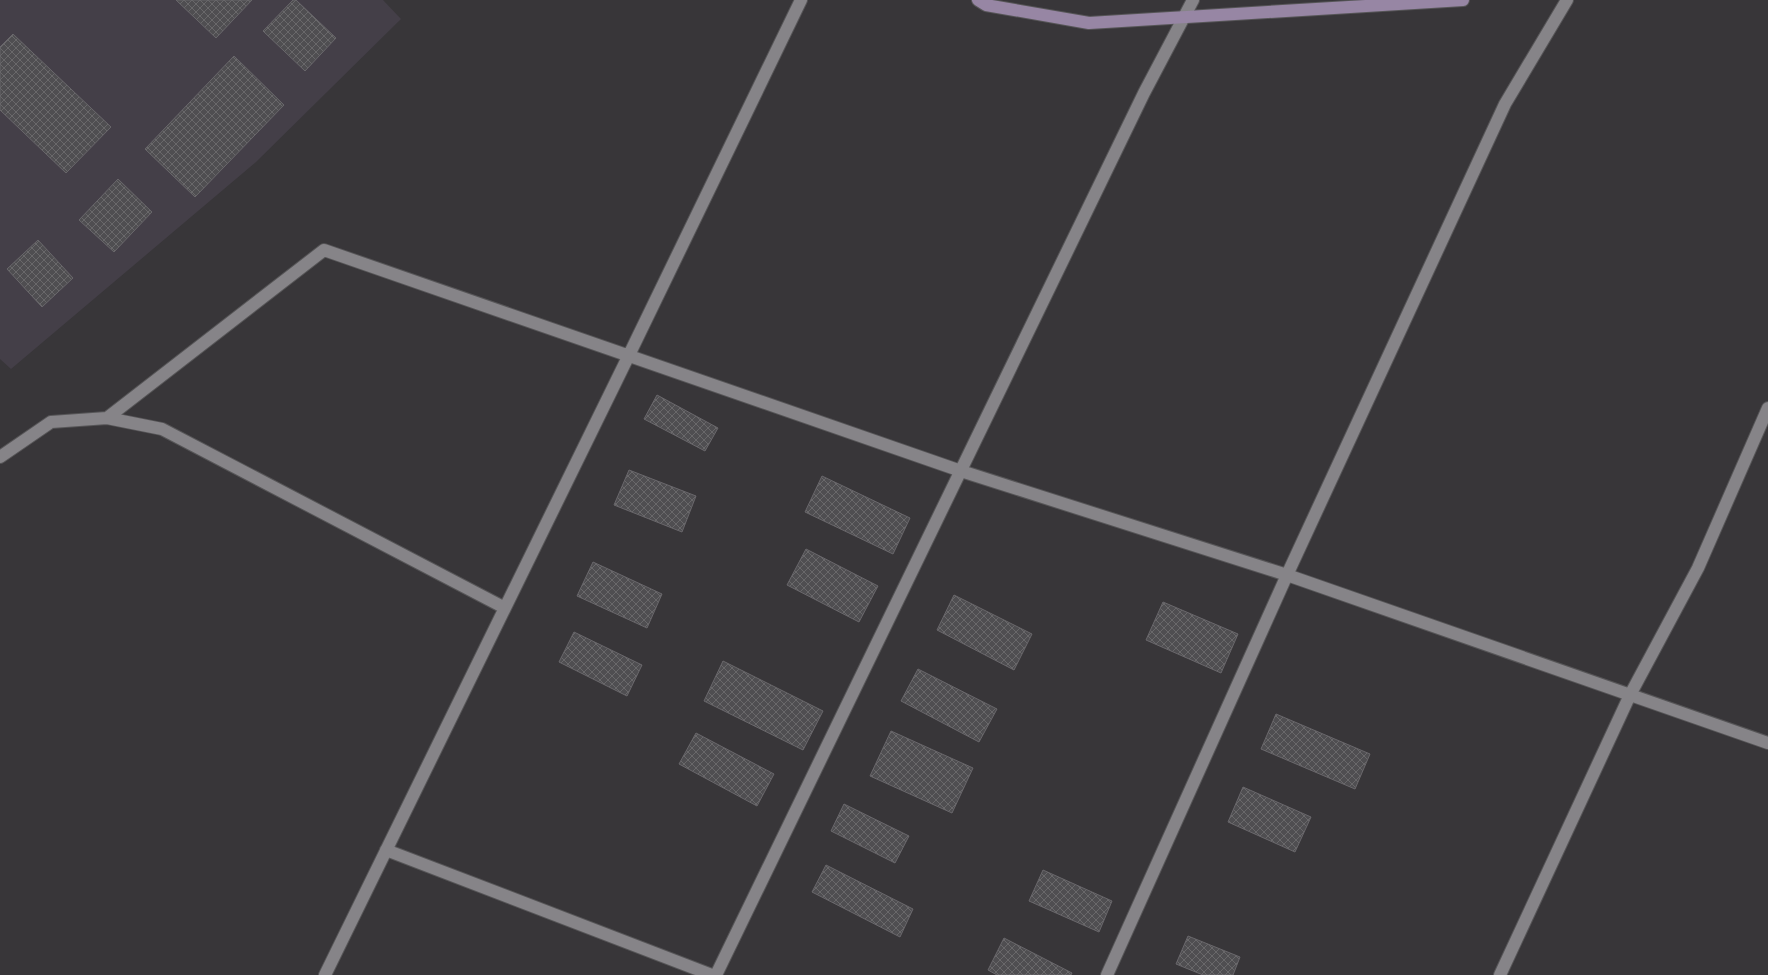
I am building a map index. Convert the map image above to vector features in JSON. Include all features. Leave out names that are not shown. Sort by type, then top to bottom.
[{"type":"street","points":[[325,975],[629,355],[800,0]]},
{"type":"street","points":[[978,0],[986,5],[1089,23],[1463,0]]},
{"type":"street","points":[[716,975],[1144,93],[1193,0]]},
{"type":"street","points":[[1107,975],[1287,575],[1505,104],[1566,0]]},
{"type":"street","points":[[107,418],[324,250],[960,471],[1287,575],[1768,743]]},
{"type":"street","points":[[1500,975],[1630,695],[1698,568],[1768,408]]},
{"type":"street","points":[[0,457],[51,422],[107,418],[162,429],[505,608]]},
{"type":"street","points":[[386,850],[712,975]]},
{"type":"shaded area","points":[[0,0],[383,0],[401,19],[256,162],[11,369],[0,359]]},
{"type":"building","points":[[176,0],[252,0],[216,38]]},
{"type":"building","points":[[293,0],[296,0],[336,38],[305,71],[263,31]]},
{"type":"building","points":[[13,34],[111,127],[66,173],[0,110],[0,47]]},
{"type":"building","points":[[234,56],[284,105],[195,197],[145,149]]},
{"type":"building","points":[[118,179],[152,212],[114,252],[79,220]]},
{"type":"building","points":[[38,240],[73,278],[42,307],[7,269]]},
{"type":"building","points":[[657,395],[718,428],[705,451],[644,419]]},
{"type":"building","points":[[629,470],[696,496],[682,532],[614,505]]},
{"type":"building","points":[[822,476],[910,518],[893,554],[805,512]]},
{"type":"building","points":[[806,549],[878,586],[859,622],[787,585]]},
{"type":"building","points":[[593,562],[662,594],[647,628],[577,596]]},
{"type":"building","points":[[954,595],[1032,634],[1014,670],[937,630]]},
{"type":"building","points":[[1163,602],[1238,634],[1221,673],[1146,640]]},
{"type":"building","points":[[574,632],[642,665],[627,696],[559,662]]},
{"type":"building","points":[[723,661],[823,711],[803,750],[704,701]]},
{"type":"building","points":[[918,669],[997,709],[979,742],[901,701]]},
{"type":"building","points":[[1276,714],[1370,754],[1355,789],[1261,749]]},
{"type":"building","points":[[891,731],[973,768],[952,813],[870,776]]},
{"type":"building","points":[[696,733],[774,774],[757,806],[679,764]]},
{"type":"building","points":[[1243,787],[1311,817],[1295,852],[1228,822]]},
{"type":"building","points":[[844,804],[909,836],[895,863],[831,831]]},
{"type":"building","points":[[826,865],[913,909],[900,937],[812,892]]},
{"type":"building","points":[[1043,870],[1112,901],[1099,932],[1029,901]]},
{"type":"building","points":[[1188,936],[1240,957],[1233,975],[1203,975],[1176,964]]},
{"type":"building","points":[[1004,938],[1072,973],[1071,975],[997,975],[988,970]]}]
